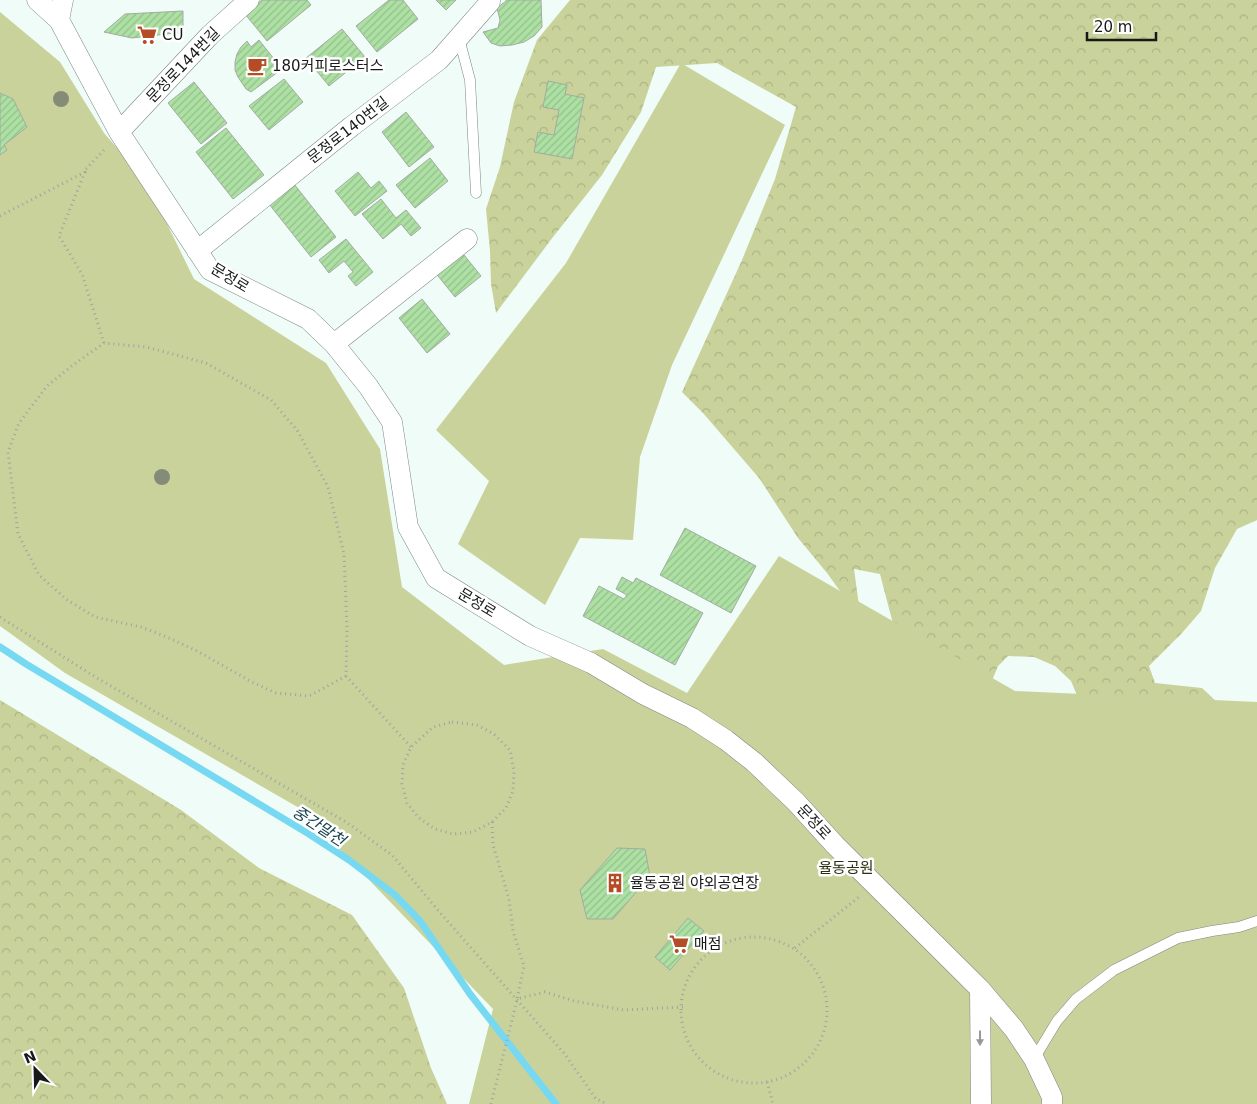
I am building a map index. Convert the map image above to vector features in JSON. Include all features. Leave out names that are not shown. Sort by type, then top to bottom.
[{"type":"street","name":"문정로","points":[[37,0],[59,20],[114,138],[210,270],[308,320],[334,344],[368,386],[392,422],[408,527],[436,578],[530,636],[591,663],[643,694],[692,718],[726,740],[754,762],[796,802],[874,884],[980,989],[1014,1029],[1034,1059],[1052,1097],[1052,1104]]},
{"type":"street","points":[[59,20],[63,0]]},
{"type":"street","name":"문정로144번길","points":[[114,138],[210,35],[249,0]]},
{"type":"street","name":"문정로140번길","points":[[198,251],[352,126],[439,60],[490,0]]},
{"type":"street","points":[[334,344],[467,239]]},
{"type":"street","points":[[980,989],[980,1104]]},
{"type":"lane","points":[[459,38],[470,80],[476,194]]},
{"type":"lane","points":[[1034,1059],[1057,1021],[1076,999],[1114,970],[1178,938],[1239,927],[1257,921]]},
{"type":"path","points":[[104,344],[82,274],[59,236],[84,171],[114,138]]},
{"type":"path","points":[[0,216],[85,172]]},
{"type":"path","points":[[346,676],[309,696],[276,693],[167,637],[141,627],[96,617],[66,599],[39,575],[18,534],[8,452],[19,422],[47,386],[104,344],[146,347],[206,363],[271,400],[297,430],[328,487],[344,554],[347,629],[346,676],[411,747]]},
{"type":"path","points":[[0,617],[97,678],[346,822],[392,854],[442,915],[564,1053],[596,1099],[608,1104]]},
{"type":"path","points":[[452,722],[476,725],[494,734],[510,750],[514,772],[512,791],[506,808],[492,822],[472,832],[453,834],[435,829],[419,818],[407,803],[402,784],[403,765],[411,747],[433,728],[452,722]]},
{"type":"path","points":[[491,1104],[524,966],[513,931],[509,899],[493,845],[492,822]]},
{"type":"path","points":[[795,948],[874,884]]},
{"type":"path","points":[[766,937],[795,948],[814,966],[825,989],[826,1025],[816,1048],[808,1059],[788,1075],[767,1082],[742,1082],[724,1077],[703,1063],[692,1049],[682,1025],[684,989],[690,974],[706,954],[740,938],[766,937]]},
{"type":"path","points":[[517,999],[545,992],[574,1001],[624,1010],[683,1007]]},
{"type":"path","points":[[767,1082],[773,1104]]},
{"type":"green space","points":[[570,0],[1257,0],[1257,520],[1237,529],[1215,568],[1201,611],[1149,666],[1155,683],[1202,688],[1249,732],[1088,722],[1071,681],[1055,666],[1034,657],[1008,656],[998,666],[979,712],[915,708],[880,574],[854,569],[861,620],[827,573],[798,538],[759,478],[703,413],[682,392],[742,260],[775,179],[796,107],[717,63],[656,67],[641,112],[602,175],[496,313],[491,284],[486,209],[500,167],[514,102],[537,40]]},
{"type":"green space","name":"율동공원","points":[[0,12],[60,62],[104,133],[146,181],[194,279],[326,363],[380,449],[402,587],[504,665],[603,649],[687,693],[779,556],[1015,691],[1257,702],[1257,1104],[469,1104],[493,1009],[301,809],[65,673],[0,626]]},
{"type":"green space","points":[[681,63],[785,125],[672,365],[640,457],[633,540],[580,538],[545,605],[458,544],[489,481],[436,430],[566,263]]},
{"type":"green space","points":[[0,700],[181,810],[259,868],[352,915],[404,988],[431,1068],[447,1104],[0,1104]]},
{"type":"building","points":[[262,0],[307,0],[311,5],[267,41],[245,14]]},
{"type":"building","points":[[389,0],[403,0],[418,19],[377,52],[356,26]]},
{"type":"building","points":[[436,0],[456,0],[446,10]]},
{"type":"building","points":[[506,0],[541,0],[542,27],[534,36],[524,42],[500,46],[491,43],[483,32],[498,28],[500,20],[497,8]]},
{"type":"building","points":[[183,11],[183,32],[132,38],[104,32],[125,14]]},
{"type":"building","points":[[342,29],[365,57],[329,86],[306,58]]},
{"type":"building","name":"180커피로스터스","points":[[259,40],[282,69],[251,92],[246,89],[238,77],[235,70],[235,62],[241,47],[247,41],[251,47]]},
{"type":"building","points":[[284,79],[303,102],[269,130],[249,106]]},
{"type":"building","points":[[548,81],[567,85],[565,94],[584,98],[572,159],[534,152],[538,132],[554,135],[559,110],[543,107]]},
{"type":"building","points":[[194,82],[227,123],[201,144],[168,103]]},
{"type":"building","points":[[0,93],[13,99],[27,127],[4,145],[7,150],[0,155]]},
{"type":"building","points":[[406,112],[434,147],[409,167],[382,132]]},
{"type":"building","points":[[226,128],[264,175],[233,199],[196,152]]},
{"type":"building","points":[[430,158],[448,181],[415,208],[396,185]]},
{"type":"building","points":[[358,172],[371,188],[379,181],[387,191],[355,216],[335,191]]},
{"type":"building","points":[[294,184],[336,237],[311,257],[269,204]]},
{"type":"building","points":[[381,199],[396,218],[406,210],[421,228],[411,236],[401,224],[383,239],[362,214]]},
{"type":"building","points":[[346,239],[373,272],[356,286],[348,276],[353,272],[344,261],[329,273],[319,260]]},
{"type":"building","points":[[460,250],[481,276],[455,297],[434,271]]},
{"type":"building","points":[[422,299],[450,334],[427,353],[399,318]]},
{"type":"building","points":[[685,528],[756,566],[731,613],[660,575]]},
{"type":"building","points":[[622,577],[633,583],[636,578],[703,613],[675,665],[583,616],[599,586],[624,599],[627,595],[616,589]]},
{"type":"building","name":"율동공원 야외공연장","points":[[617,848],[645,849],[650,876],[613,919],[587,919],[580,890]]},
{"type":"building","name":"매점","points":[[688,918],[704,931],[670,970],[655,957]]},
{"type":"waterway","name":"중간말천","points":[[0,647],[309,834],[349,860],[395,895],[420,921],[470,994],[556,1104]]},
{"type":"place","name":"CU","points":[[147,35]]},
{"type":"place","name":"180커피로스터스","points":[[257,66]]},
{"type":"place","name":"율동공원 야외공연장","points":[[615,883]]},
{"type":"place","name":"매점","points":[[679,944]]}]
